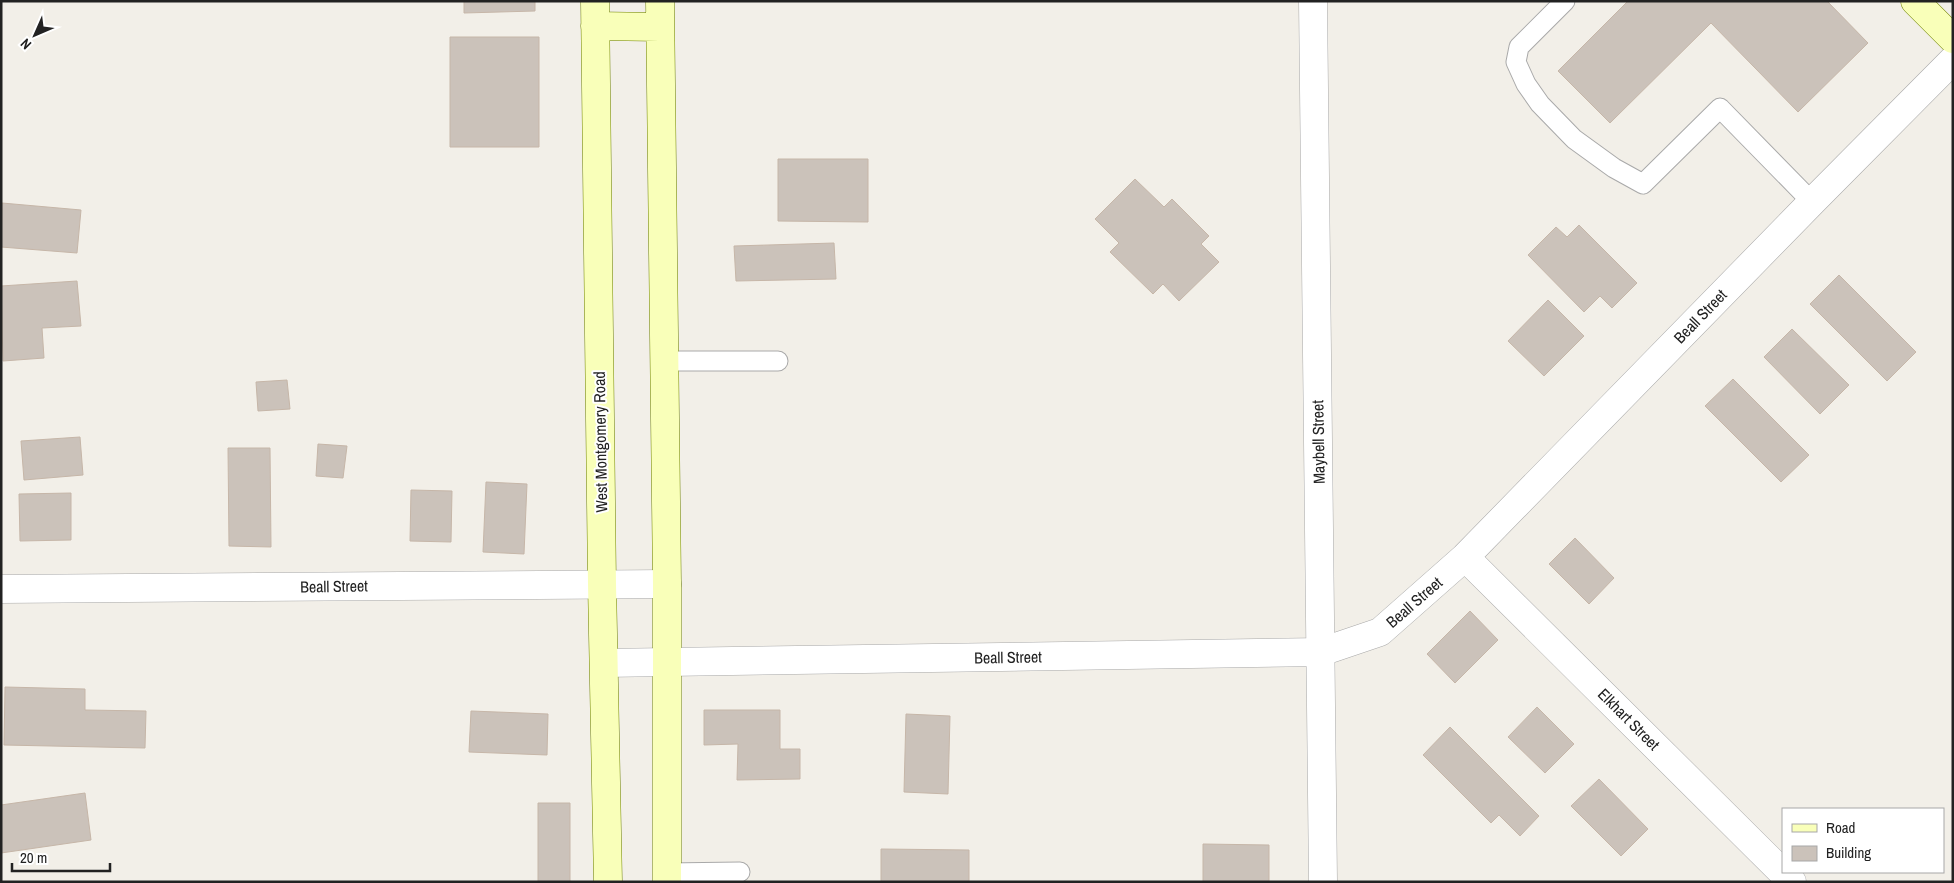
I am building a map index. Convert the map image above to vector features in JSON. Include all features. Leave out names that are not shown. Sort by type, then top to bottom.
[{"type":"main road","points":[[1915,1],[1953,38]]},
{"type":"main road","points":[[595,14],[660,14],[667,584],[667,877]]},
{"type":"main road","name":"West Montgomery Road","points":[[595,14],[602,584],[608,882]]},
{"type":"street","name":"Maybell Street","points":[[1312,1],[1323,882]]},
{"type":"street","name":"Beall Street","points":[[604,663],[1321,652],[1380,632],[1466,557],[1953,60]]},
{"type":"street","name":"Elkhart Street","points":[[1466,557],[1782,872]]},
{"type":"street","name":"Beall Street","points":[[1,590],[667,584]]},
{"type":"street","name":"Elkhart Street","points":[[1783,873],[1792,882]]},
{"type":"lane","points":[[1565,1],[1519,47],[1516,62],[1526,84],[1540,104],[1574,139],[1614,168],[1643,184],[1720,108],[1812,202]]},
{"type":"lane","points":[[664,361],[778,361]]},
{"type":"lane","points":[[667,877],[740,872]]},
{"type":"building","points":[[464,1],[535,1],[535,11],[464,13]]},
{"type":"building","points":[[1628,1],[1827,1],[1868,43],[1798,112],[1711,23],[1610,123],[1558,71]]},
{"type":"building","points":[[450,37],[539,37],[539,147],[450,147]]},
{"type":"building","points":[[778,159],[868,159],[868,222],[778,221]]},
{"type":"building","points":[[1135,179],[1164,207],[1172,199],[1209,236],[1201,244],[1219,262],[1179,301],[1163,284],[1153,294],[1110,252],[1119,243],[1095,219]]},
{"type":"building","points":[[2,203],[81,210],[77,253],[1,247]]},
{"type":"building","points":[[1579,225],[1637,283],[1612,308],[1600,296],[1584,312],[1528,255],[1556,227],[1567,237]]},
{"type":"building","points":[[834,243],[836,279],[736,281],[734,246]]},
{"type":"building","points":[[1839,275],[1916,352],[1887,381],[1810,304]]},
{"type":"building","points":[[77,281],[81,326],[42,328],[44,358],[3,361],[1,286]]},
{"type":"building","points":[[1548,300],[1584,336],[1544,376],[1508,341]]},
{"type":"building","points":[[1792,329],[1849,385],[1820,414],[1764,357]]},
{"type":"building","points":[[1733,379],[1809,455],[1781,482],[1705,406]]},
{"type":"building","points":[[287,380],[290,409],[258,411],[256,382]]},
{"type":"building","points":[[80,437],[83,475],[24,480],[21,441]]},
{"type":"building","points":[[318,444],[347,446],[343,478],[316,476]]},
{"type":"building","points":[[228,448],[270,448],[271,547],[229,546]]},
{"type":"building","points":[[486,482],[527,484],[524,554],[483,552]]},
{"type":"building","points":[[411,490],[452,491],[451,542],[410,541]]},
{"type":"building","points":[[71,493],[71,540],[20,541],[19,494]]},
{"type":"building","points":[[1575,538],[1614,578],[1589,604],[1549,564]]},
{"type":"building","points":[[1470,611],[1498,640],[1455,683],[1427,654]]},
{"type":"building","points":[[5,687],[85,689],[85,710],[146,711],[145,748],[4,745]]},
{"type":"building","points":[[1537,707],[1574,744],[1545,773],[1508,737]]},
{"type":"building","points":[[704,710],[780,710],[780,749],[800,749],[800,779],[737,780],[738,744],[704,745]]},
{"type":"building","points":[[471,711],[548,714],[547,755],[469,752]]},
{"type":"building","points":[[906,714],[950,716],[948,794],[904,792]]},
{"type":"building","points":[[1450,727],[1539,816],[1520,836],[1499,815],[1491,823],[1423,755]]},
{"type":"building","points":[[1599,779],[1648,829],[1621,856],[1571,806]]},
{"type":"building","points":[[85,793],[91,840],[1,853],[1,805]]},
{"type":"building","points":[[538,803],[570,803],[570,882],[538,882]]},
{"type":"building","points":[[1203,844],[1269,845],[1269,882],[1203,882]]},
{"type":"building","points":[[881,849],[969,850],[969,882],[881,882]]}]
